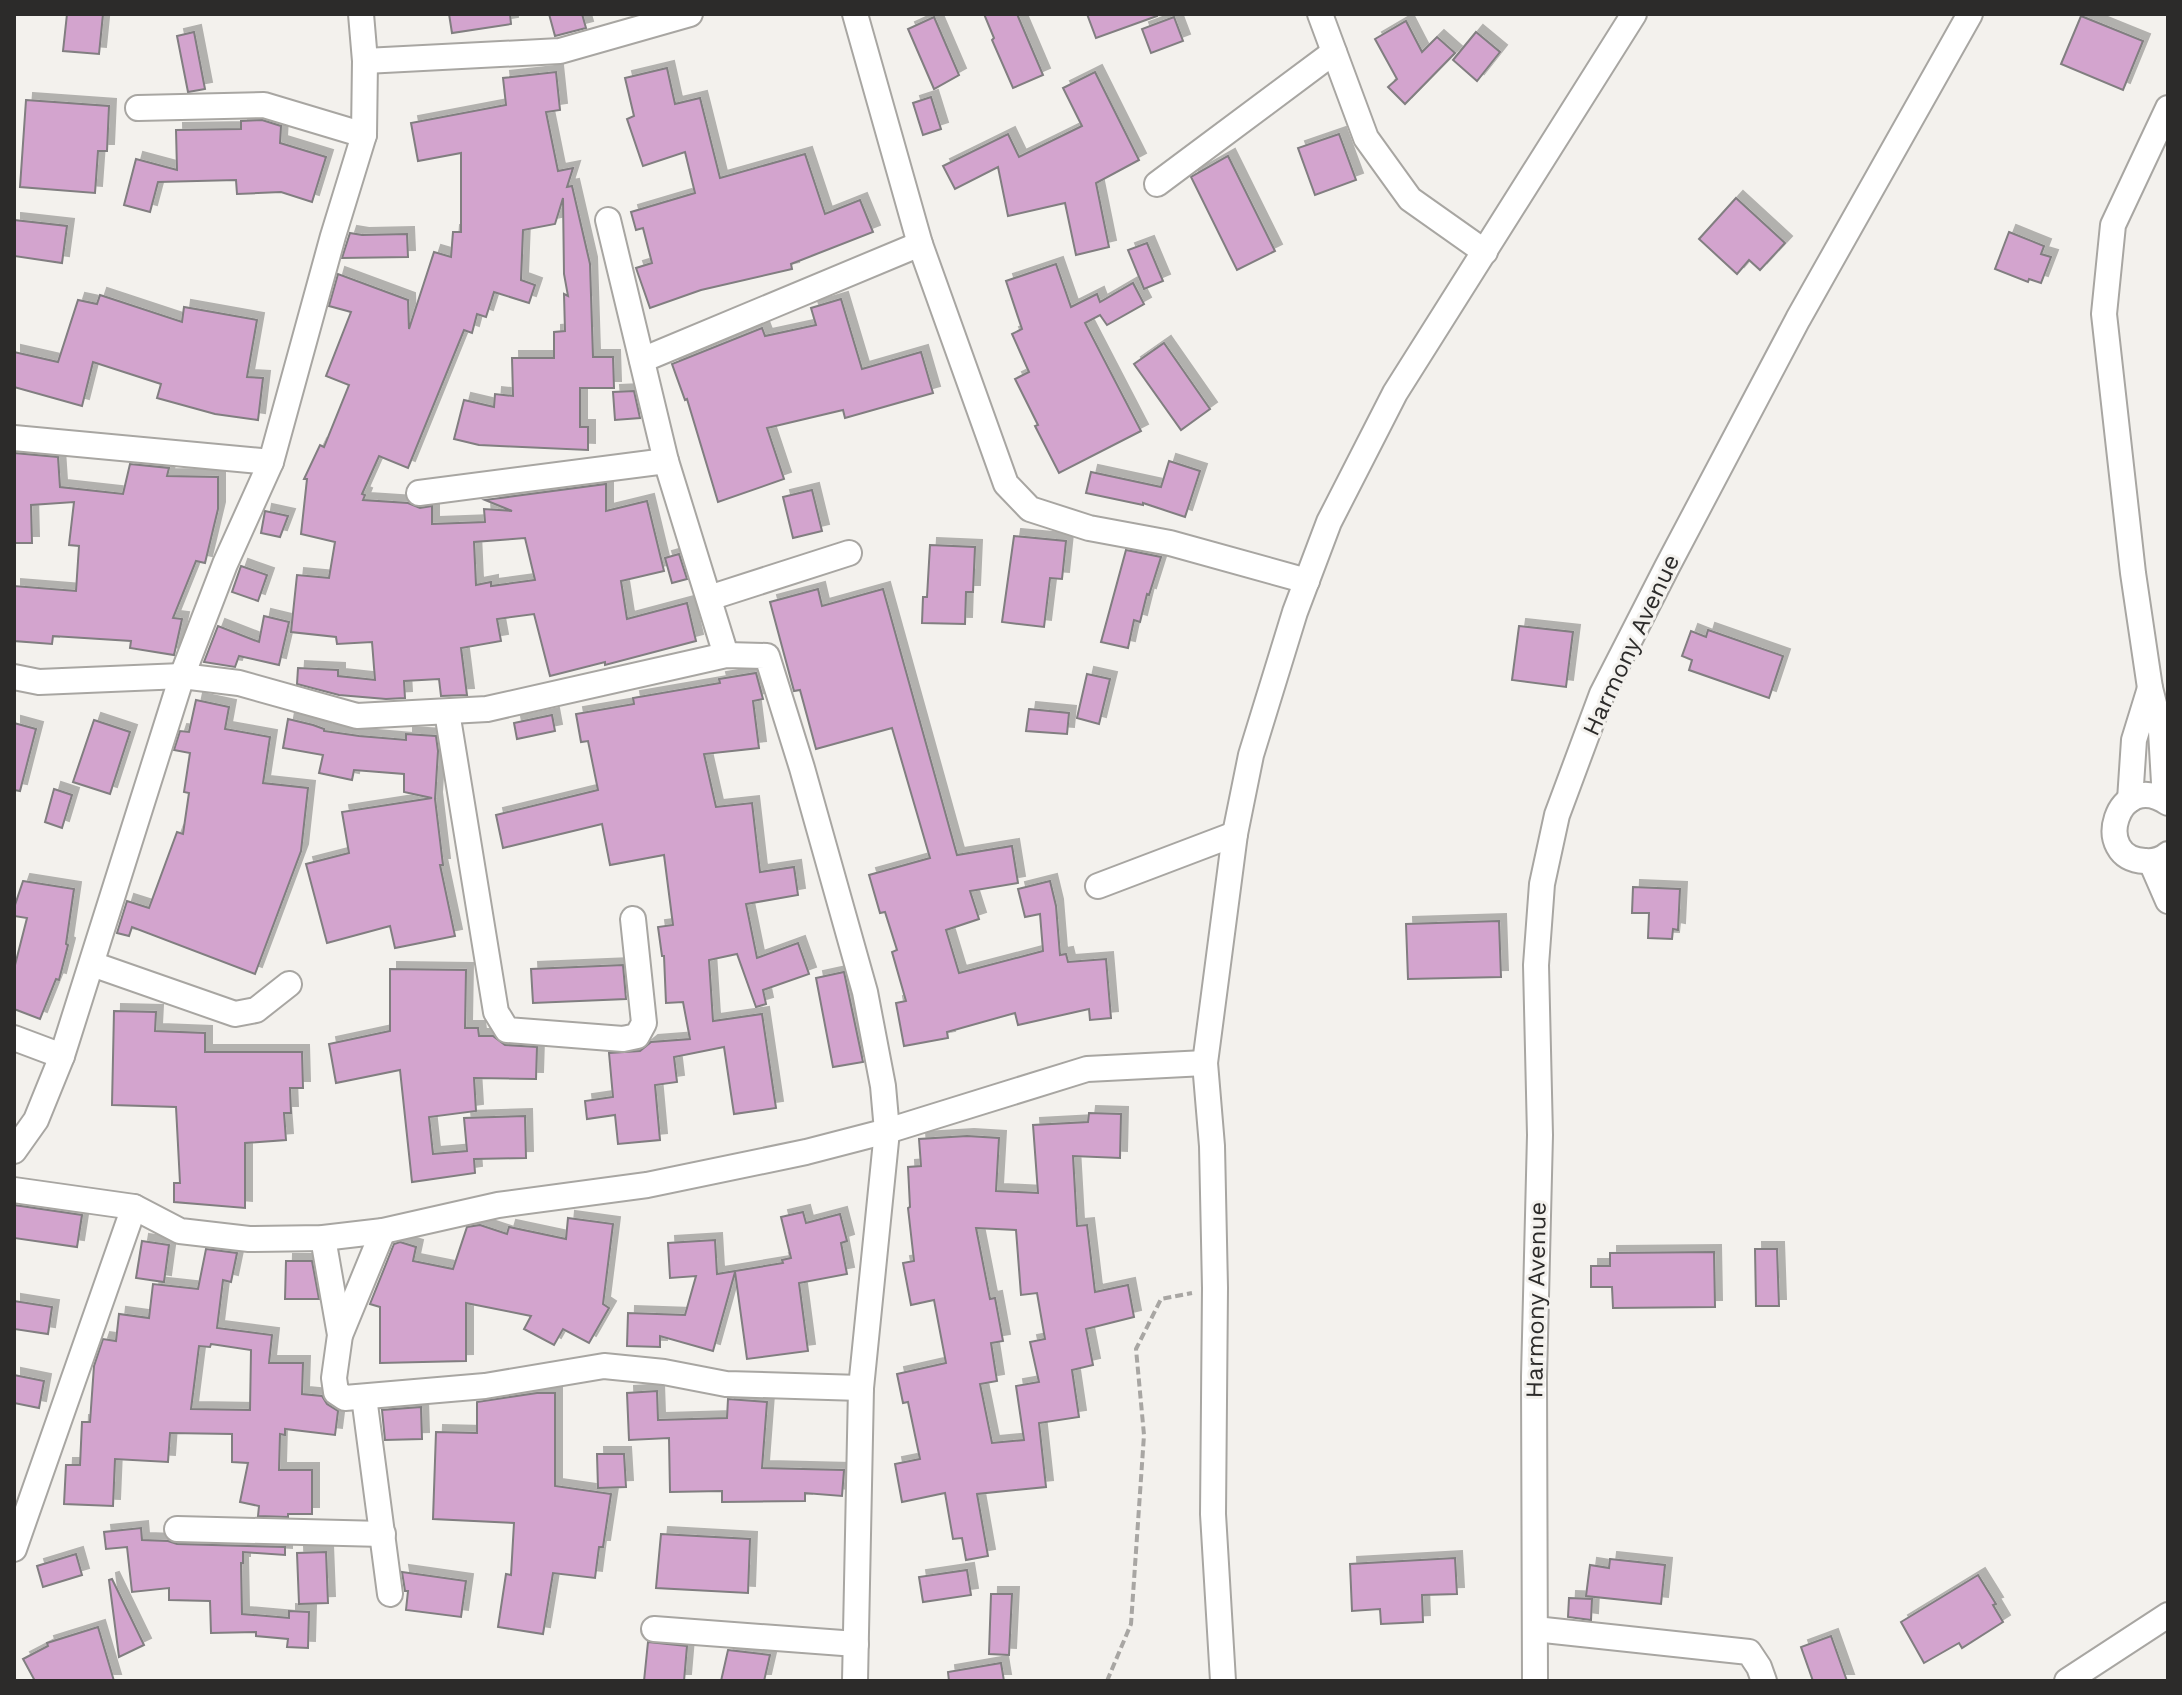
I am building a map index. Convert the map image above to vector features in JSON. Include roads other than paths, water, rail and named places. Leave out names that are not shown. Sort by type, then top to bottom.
[{"type":"street","points":[[14,1151],[36,1120],[62,1056],[182,676],[225,564],[271,462],[364,135],[365,61],[361,14]]},
{"type":"street","points":[[365,61],[560,51],[690,14]]},
{"type":"street","points":[[855,14],[920,244],[1006,484],[1030,509],[1089,528],[1170,543],[1307,581]]},
{"type":"street","points":[[1320,14],[1366,138],[1410,199],[1485,252]]},
{"type":"street","points":[[1223,1681],[1213,1514],[1215,1288],[1212,1146],[1205,1063],[1235,834],[1251,755],[1329,522],[1395,393],[1634,14]]},
{"type":"street","name":"Harmony Avenue","points":[[1535,1681],[1534,1377],[1540,1135],[1536,965],[1542,884],[1557,815],[1602,694],[1667,567],[1798,319],[1970,14]]},
{"type":"street","points":[[1157,184],[1334,52]]},
{"type":"street","points":[[138,108],[264,105],[364,135]]},
{"type":"street","points":[[2167,802],[2161,731],[2150,688],[2133,573],[2104,314],[2113,225],[2168,108]]},
{"type":"street","points":[[608,220],[666,461],[726,655]]},
{"type":"street","points":[[642,360],[920,244]]},
{"type":"street","points":[[14,438],[271,462]]},
{"type":"street","points":[[419,493],[666,461]]},
{"type":"street","points":[[709,598],[849,553]]},
{"type":"street","points":[[14,677],[39,682],[182,676],[239,683],[357,716],[487,709],[726,655],[767,656],[865,992],[883,1086],[887,1131],[861,1388],[855,1681]]},
{"type":"street","points":[[2130,800],[2134,740],[2150,688]]},
{"type":"street","points":[[447,712],[496,1012],[507,1030],[623,1039],[637,1036],[644,1023],[633,919]]},
{"type":"street","points":[[2167,802],[2154,795],[2141,795],[2130,800],[2114,820],[2114,833],[2118,846],[2126,855],[2138,861],[2160,858],[2168,901]]},
{"type":"street","points":[[1098,886],[1235,834]]},
{"type":"street","points":[[92,964],[235,1014],[256,1010],[289,984]]},
{"type":"street","points":[[14,1038],[62,1056]]},
{"type":"street","points":[[14,1190],[134,1207],[180,1231],[249,1239],[323,1238],[383,1231],[498,1205],[647,1185],[806,1152],[887,1131],[1087,1069],[1205,1063]]},
{"type":"street","points":[[14,1549],[134,1207]]},
{"type":"street","points":[[383,1231],[340,1335],[334,1378],[336,1392],[345,1398],[485,1386],[604,1366],[664,1372],[726,1384],[861,1388]]},
{"type":"street","points":[[323,1238],[340,1335]]},
{"type":"street","points":[[364,1397],[390,1594]]},
{"type":"street","points":[[177,1529],[383,1534]]},
{"type":"street","points":[[2067,1681],[2168,1615]]},
{"type":"street","points":[[654,1629],[856,1644]]},
{"type":"street","points":[[1535,1629],[1749,1652],[1764,1681]]}]
